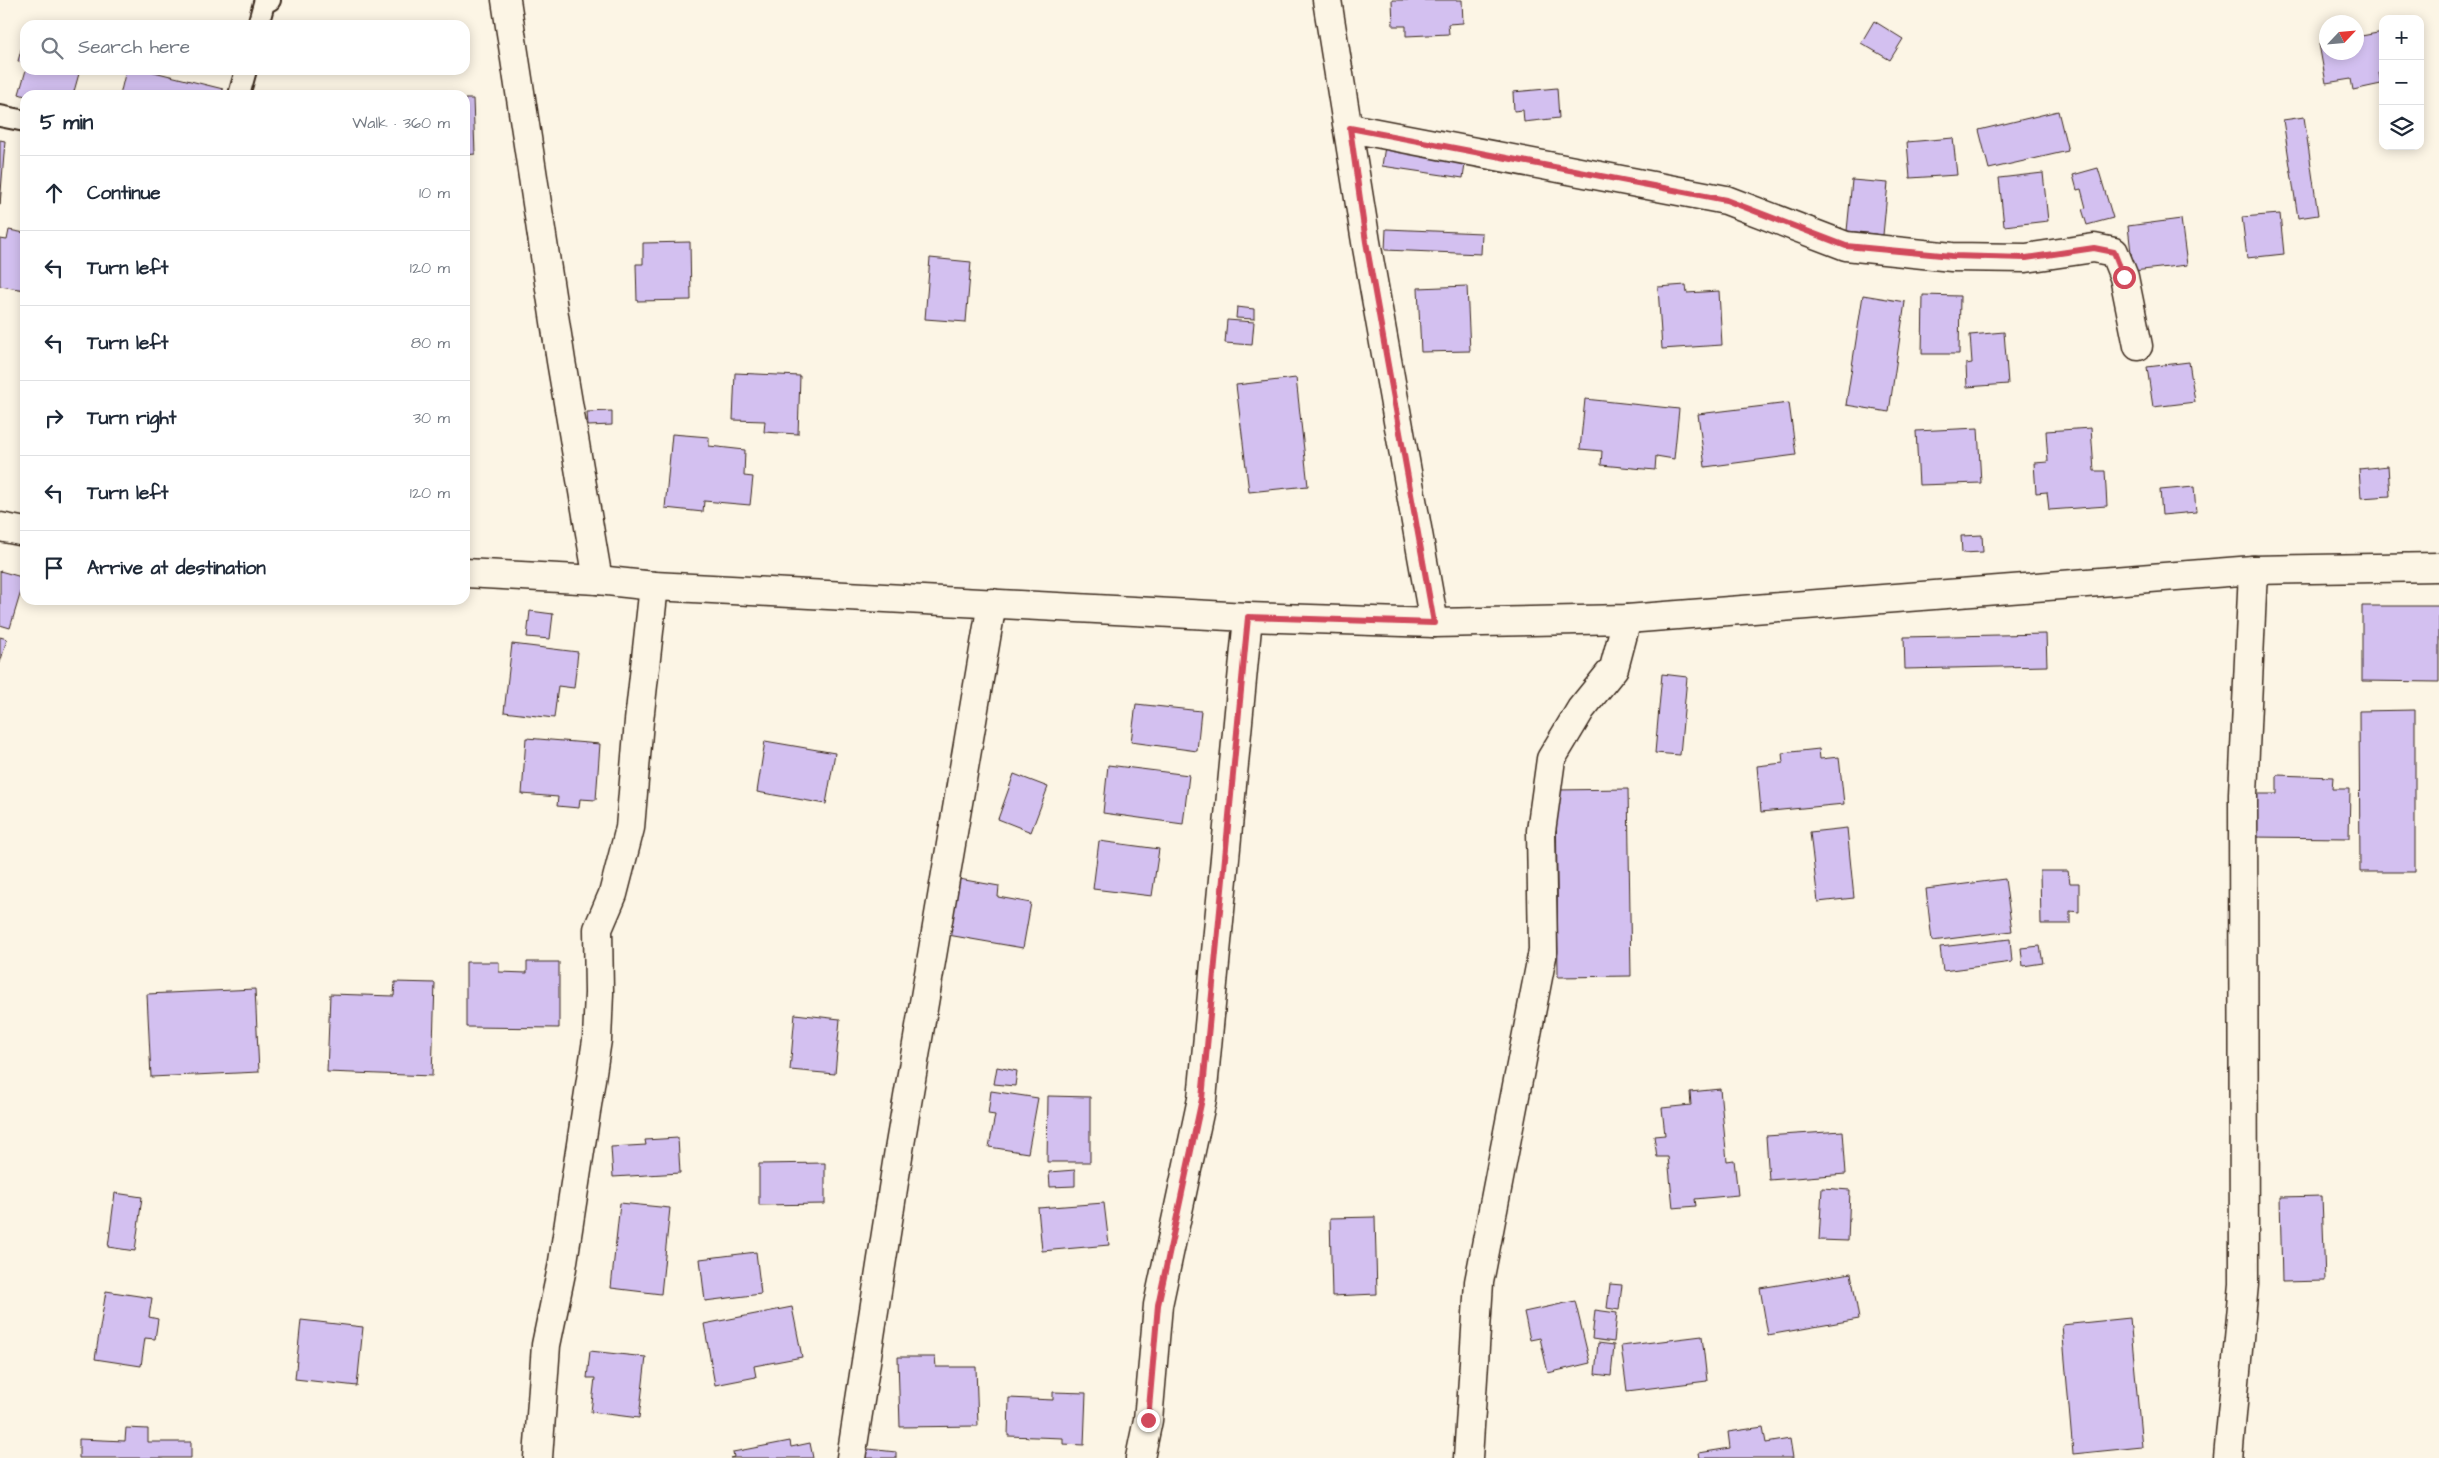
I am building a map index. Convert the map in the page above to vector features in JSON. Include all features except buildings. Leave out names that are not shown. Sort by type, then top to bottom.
[{"type":"street","points":[[506,0],[562,370],[598,580]]},
{"type":"street","points":[[1327,0],[1350,128],[1366,242],[1434,623]]},
{"type":"street","points":[[1350,128],[1726,200],[1846,246],[1952,256],[2026,258],[2094,248],[2114,252],[2124,277],[2138,346]]},
{"type":"street","points":[[0,527],[20,531]]},
{"type":"street","points":[[470,573],[598,580],[654,586],[1248,617],[1434,623],[1627,619],[2253,570],[2439,567]]},
{"type":"street","points":[[2228,1458],[2244,1284],[2242,794],[2253,570]]},
{"type":"street","points":[[538,1458],[546,1345],[562,1268],[597,1040],[599,993],[598,929],[612,894],[630,828],[639,721],[654,586]]},
{"type":"street","points":[[851,1458],[899,1150],[992,603]]},
{"type":"street","points":[[1140,1458],[1148,1420],[1158,1305],[1202,1099],[1248,617]]},
{"type":"street","points":[[1468,1458],[1479,1282],[1543,951],[1541,831],[1551,759],[1581,709],[1614,668],[1627,619]]},
{"type":"lane","points":[[259,20],[264,3],[270,0]]},
{"type":"lane","points":[[240,90],[244,75]]},
{"type":"lane","points":[[0,116],[20,120]]},
{"type":"route","points":[[1148,1420],[1158,1305],[1202,1099],[1248,617],[1434,623],[1366,242],[1350,128],[1726,200],[1846,246],[1952,256],[2026,258],[2094,248],[2114,252],[2124,277]]}]
